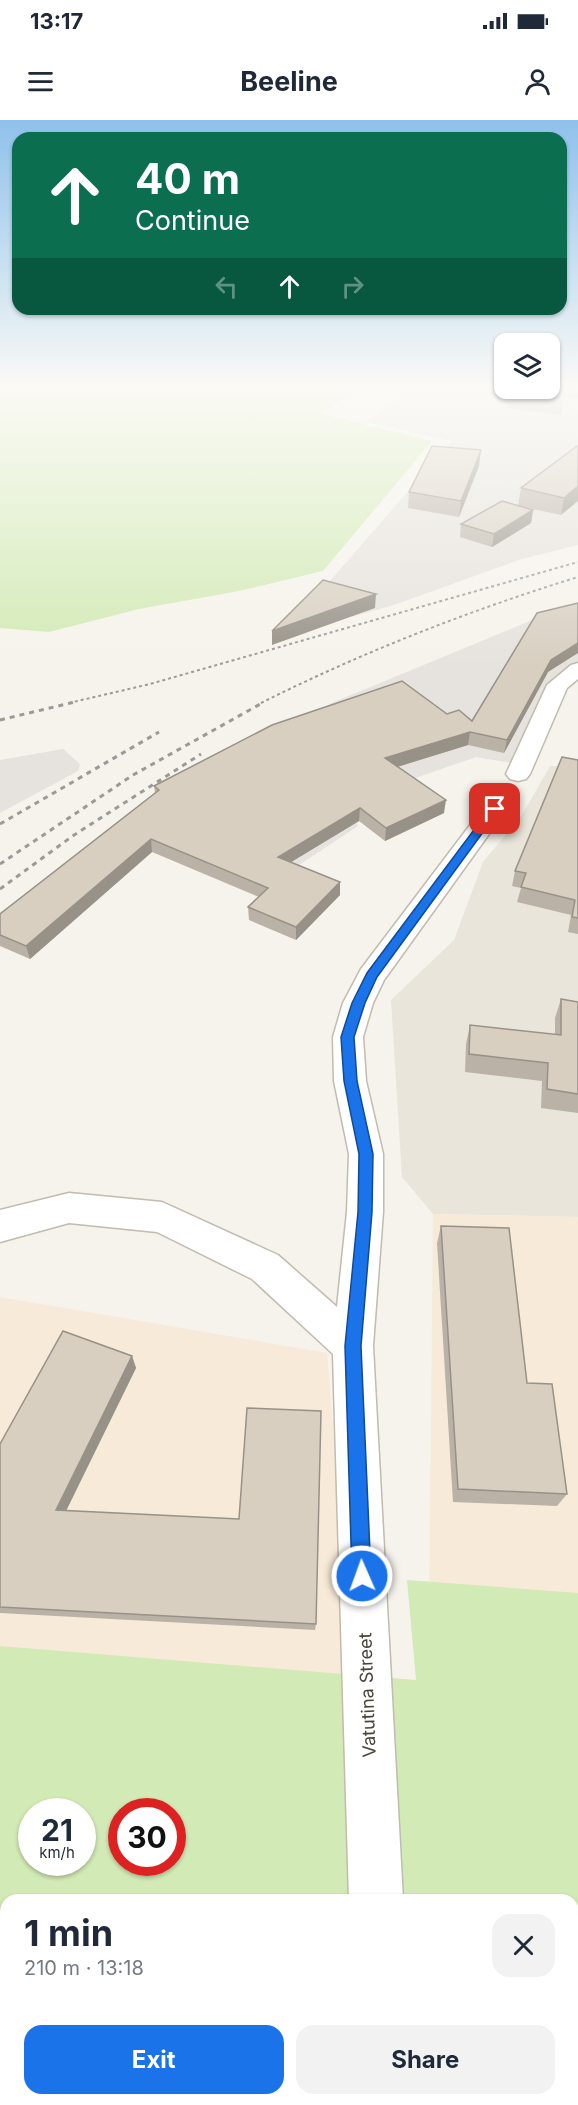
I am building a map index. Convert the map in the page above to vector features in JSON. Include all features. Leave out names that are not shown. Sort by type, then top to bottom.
[{"type":"street","points":[[518,774],[558,685],[578,669]]},
{"type":"street","name":"Vatutina Street","points":[[376,1894],[353,1346],[365,1212],[366,1154],[350,1081],[348,1037],[358,1003],[371,976],[495,809]]},
{"type":"street","points":[[0,1227],[69,1208],[162,1217],[265,1267],[353,1346]]},
{"type":"shaded area","points":[[417,481],[578,481],[578,545],[522,559],[394,605],[282,636]]},
{"type":"shaded area","points":[[578,609],[578,662],[557,675],[548,685],[511,763],[476,757],[349,801],[358,826],[290,871],[238,751],[334,702],[542,616]]},
{"type":"shaded area","points":[[63,749],[80,764],[78,771],[0,813],[0,760]]},
{"type":"shaded area","points":[[550,766],[578,766],[578,1217],[433,1214],[402,1177],[391,1000],[454,940],[483,862],[522,815]]},
{"type":"shaded area","points":[[433,1214],[578,1217],[578,1640],[429,1621]]},
{"type":"shaded area","points":[[0,1297],[327,1353],[355,1695],[0,1697]]},
{"type":"green space","points":[[0,481],[399,481],[323,571],[239,591],[139,609],[49,632],[0,628]]},
{"type":"green space","points":[[407,1580],[578,1593],[578,1894],[0,1894],[0,1646],[416,1680]]},
{"type":"building","points":[[415,481],[469,481],[461,501],[409,492]]},
{"type":"building","points":[[531,481],[578,481],[578,486],[564,498],[521,488]]},
{"type":"building","points":[[502,501],[533,510],[494,534],[461,524]]},
{"type":"building","points":[[323,580],[376,594],[272,631]]},
{"type":"building","points":[[578,603],[578,643],[551,660],[507,740],[470,732],[385,758],[446,800],[386,828],[360,808],[278,857],[340,882],[296,927],[248,907],[268,888],[151,839],[26,946],[0,935],[0,914],[159,790],[154,786],[272,725],[402,681],[447,714],[459,710],[472,721],[537,613]]},
{"type":"building","points":[[562,757],[578,760],[578,918],[572,917],[575,900],[521,887],[526,873],[515,871]]},
{"type":"building","points":[[561,999],[578,1002],[578,1094],[547,1089],[548,1063],[469,1054],[470,1025],[561,1035]]},
{"type":"building","points":[[441,1226],[509,1228],[527,1383],[552,1384],[567,1494],[458,1489]]},
{"type":"building","points":[[63,1331],[132,1356],[56,1510],[239,1519],[247,1408],[321,1411],[316,1624],[0,1607],[0,1444]]},
{"type":"railway","points":[[69,703],[150,684],[578,562]]},
{"type":"railway","points":[[261,703],[299,684],[416,634],[578,577]]},
{"type":"railway","points":[[0,720],[75,702]]},
{"type":"railway","points":[[0,864],[133,775],[264,702]]},
{"type":"railway","points":[[0,824],[159,732]]},
{"type":"railway","points":[[0,889],[74,835],[201,754]]},
{"type":"route","points":[[362,1576],[353,1346],[365,1212],[366,1154],[350,1081],[348,1037],[358,1003],[371,976],[495,809]]}]
